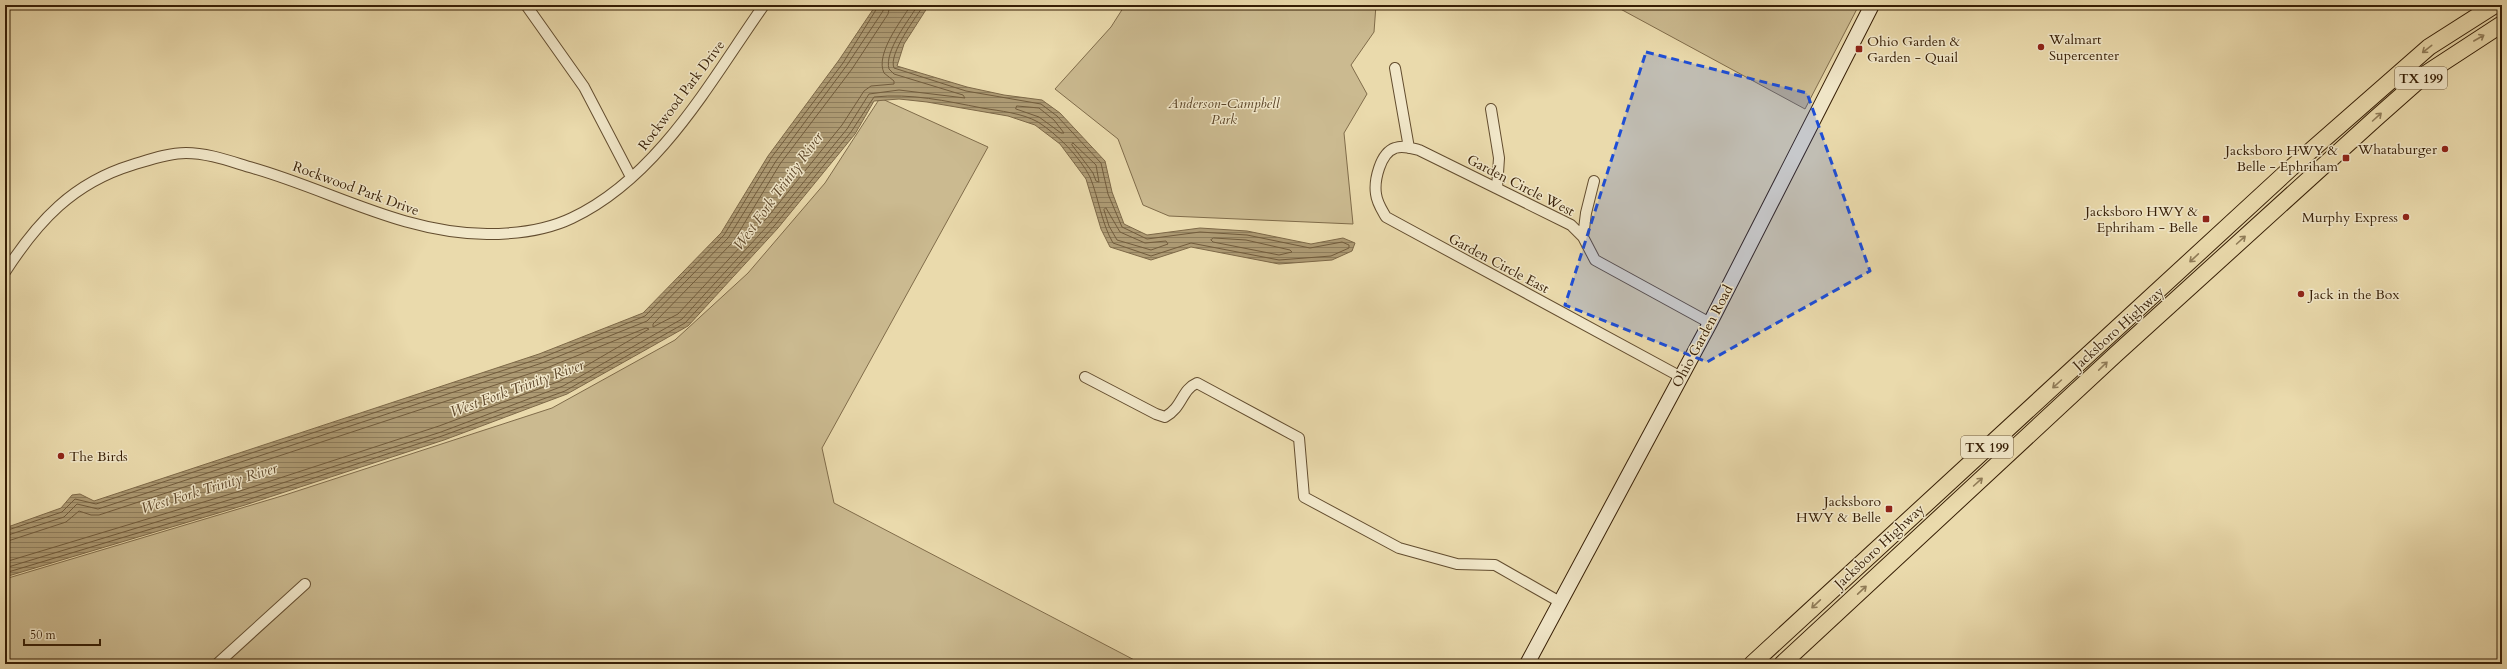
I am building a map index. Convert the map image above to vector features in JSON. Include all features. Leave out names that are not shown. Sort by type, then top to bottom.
[{"type":"main road","name":"Jacksboro Highway","points":[[1755,663],[1952,479],[2279,178],[2429,47],[2495,5]]},
{"type":"main road","name":"Jacksboro Highway","points":[[1782,664],[1964,494],[2427,73],[2502,24]]},
{"type":"main road","points":[[2279,178],[2293,194]]},
{"type":"main road","points":[[1952,479],[1964,494]]},
{"type":"street","points":[[526,5],[584,87],[631,177]]},
{"type":"street","name":"Rockwood Park Drive","points":[[5,272],[27,237],[45,218],[88,183],[111,172],[157,157],[186,153],[220,158],[289,178],[401,221],[440,231],[514,234],[554,225],[573,218],[607,196],[650,161],[671,137],[764,5]]},
{"type":"street","name":"Ohio Garden Road","points":[[1527,664],[1710,323],[1872,5]]},
{"type":"street","points":[[1395,68],[1409,148]]},
{"type":"street","points":[[1491,109],[1499,158],[1497,188]]},
{"type":"street","name":"Garden Circle East","points":[[1409,148],[1394,148],[1379,166],[1376,194],[1386,217],[1681,377]]},
{"type":"street","name":"Garden Circle West","points":[[1409,148],[1419,150],[1571,225],[1583,237],[1595,260],[1710,323]]},
{"type":"street","points":[[1583,237],[1586,213],[1594,181]]},
{"type":"street","points":[[1085,377],[1156,414],[1165,417],[1176,411],[1190,386],[1197,383],[1299,438],[1304,497],[1398,548],[1456,564],[1495,565],[1560,602]]},
{"type":"street","points":[[217,664],[304,584]]},
{"type":"highlighted area","points":[[1646,52],[1807,93],[1870,271],[1707,362],[1565,305]]},
{"type":"green space","name":"Anderson-Campbell Park","points":[[1125,5],[1376,5],[1374,32],[1351,65],[1367,94],[1344,133],[1353,224],[1169,216],[1143,205],[1118,139],[1055,89],[1111,27]]},
{"type":"green space","points":[[1613,5],[1859,5],[1805,109]]},
{"type":"green space","points":[[880,98],[988,147],[822,448],[834,503],[1142,664],[5,664],[5,579],[285,495],[552,408],[675,340],[748,273],[825,183]]},
{"type":"water","name":"West Fork Trinity River","points":[[876,5],[929,5],[904,44],[897,66],[967,87],[1004,95],[1042,100],[1060,113],[1105,161],[1112,192],[1124,224],[1147,235],[1200,228],[1247,231],[1311,244],[1343,238],[1355,243],[1352,251],[1332,260],[1279,264],[1191,247],[1151,260],[1110,247],[1101,229],[1086,179],[1060,144],[1035,125],[1008,116],[927,102],[899,99],[874,101],[855,134],[778,228],[688,326],[567,394],[444,440],[245,505],[5,577],[5,528],[61,508],[72,495],[80,494],[94,501],[539,354],[643,313],[721,233],[768,156],[839,60]]},
{"type":"place","name":"Walmart Supercenter","points":[[2041,47]]},
{"type":"place","name":"Ohio Garden & Garden - Quail","points":[[1859,49]]},
{"type":"place","name":"Whataburger","points":[[2445,149]]},
{"type":"place","name":"Jacksboro HWY & Belle - Ephriham","points":[[2346,158]]},
{"type":"place","name":"Murphy Express","points":[[2406,217]]},
{"type":"place","name":"Jacksboro HWY & Ephriham - Belle","points":[[2206,219]]},
{"type":"place","name":"Jack in the Box","points":[[2301,294]]},
{"type":"place","name":"The Birds","points":[[61,456]]},
{"type":"place","name":"Jacksboro HWY & Belle","points":[[1889,509]]}]
